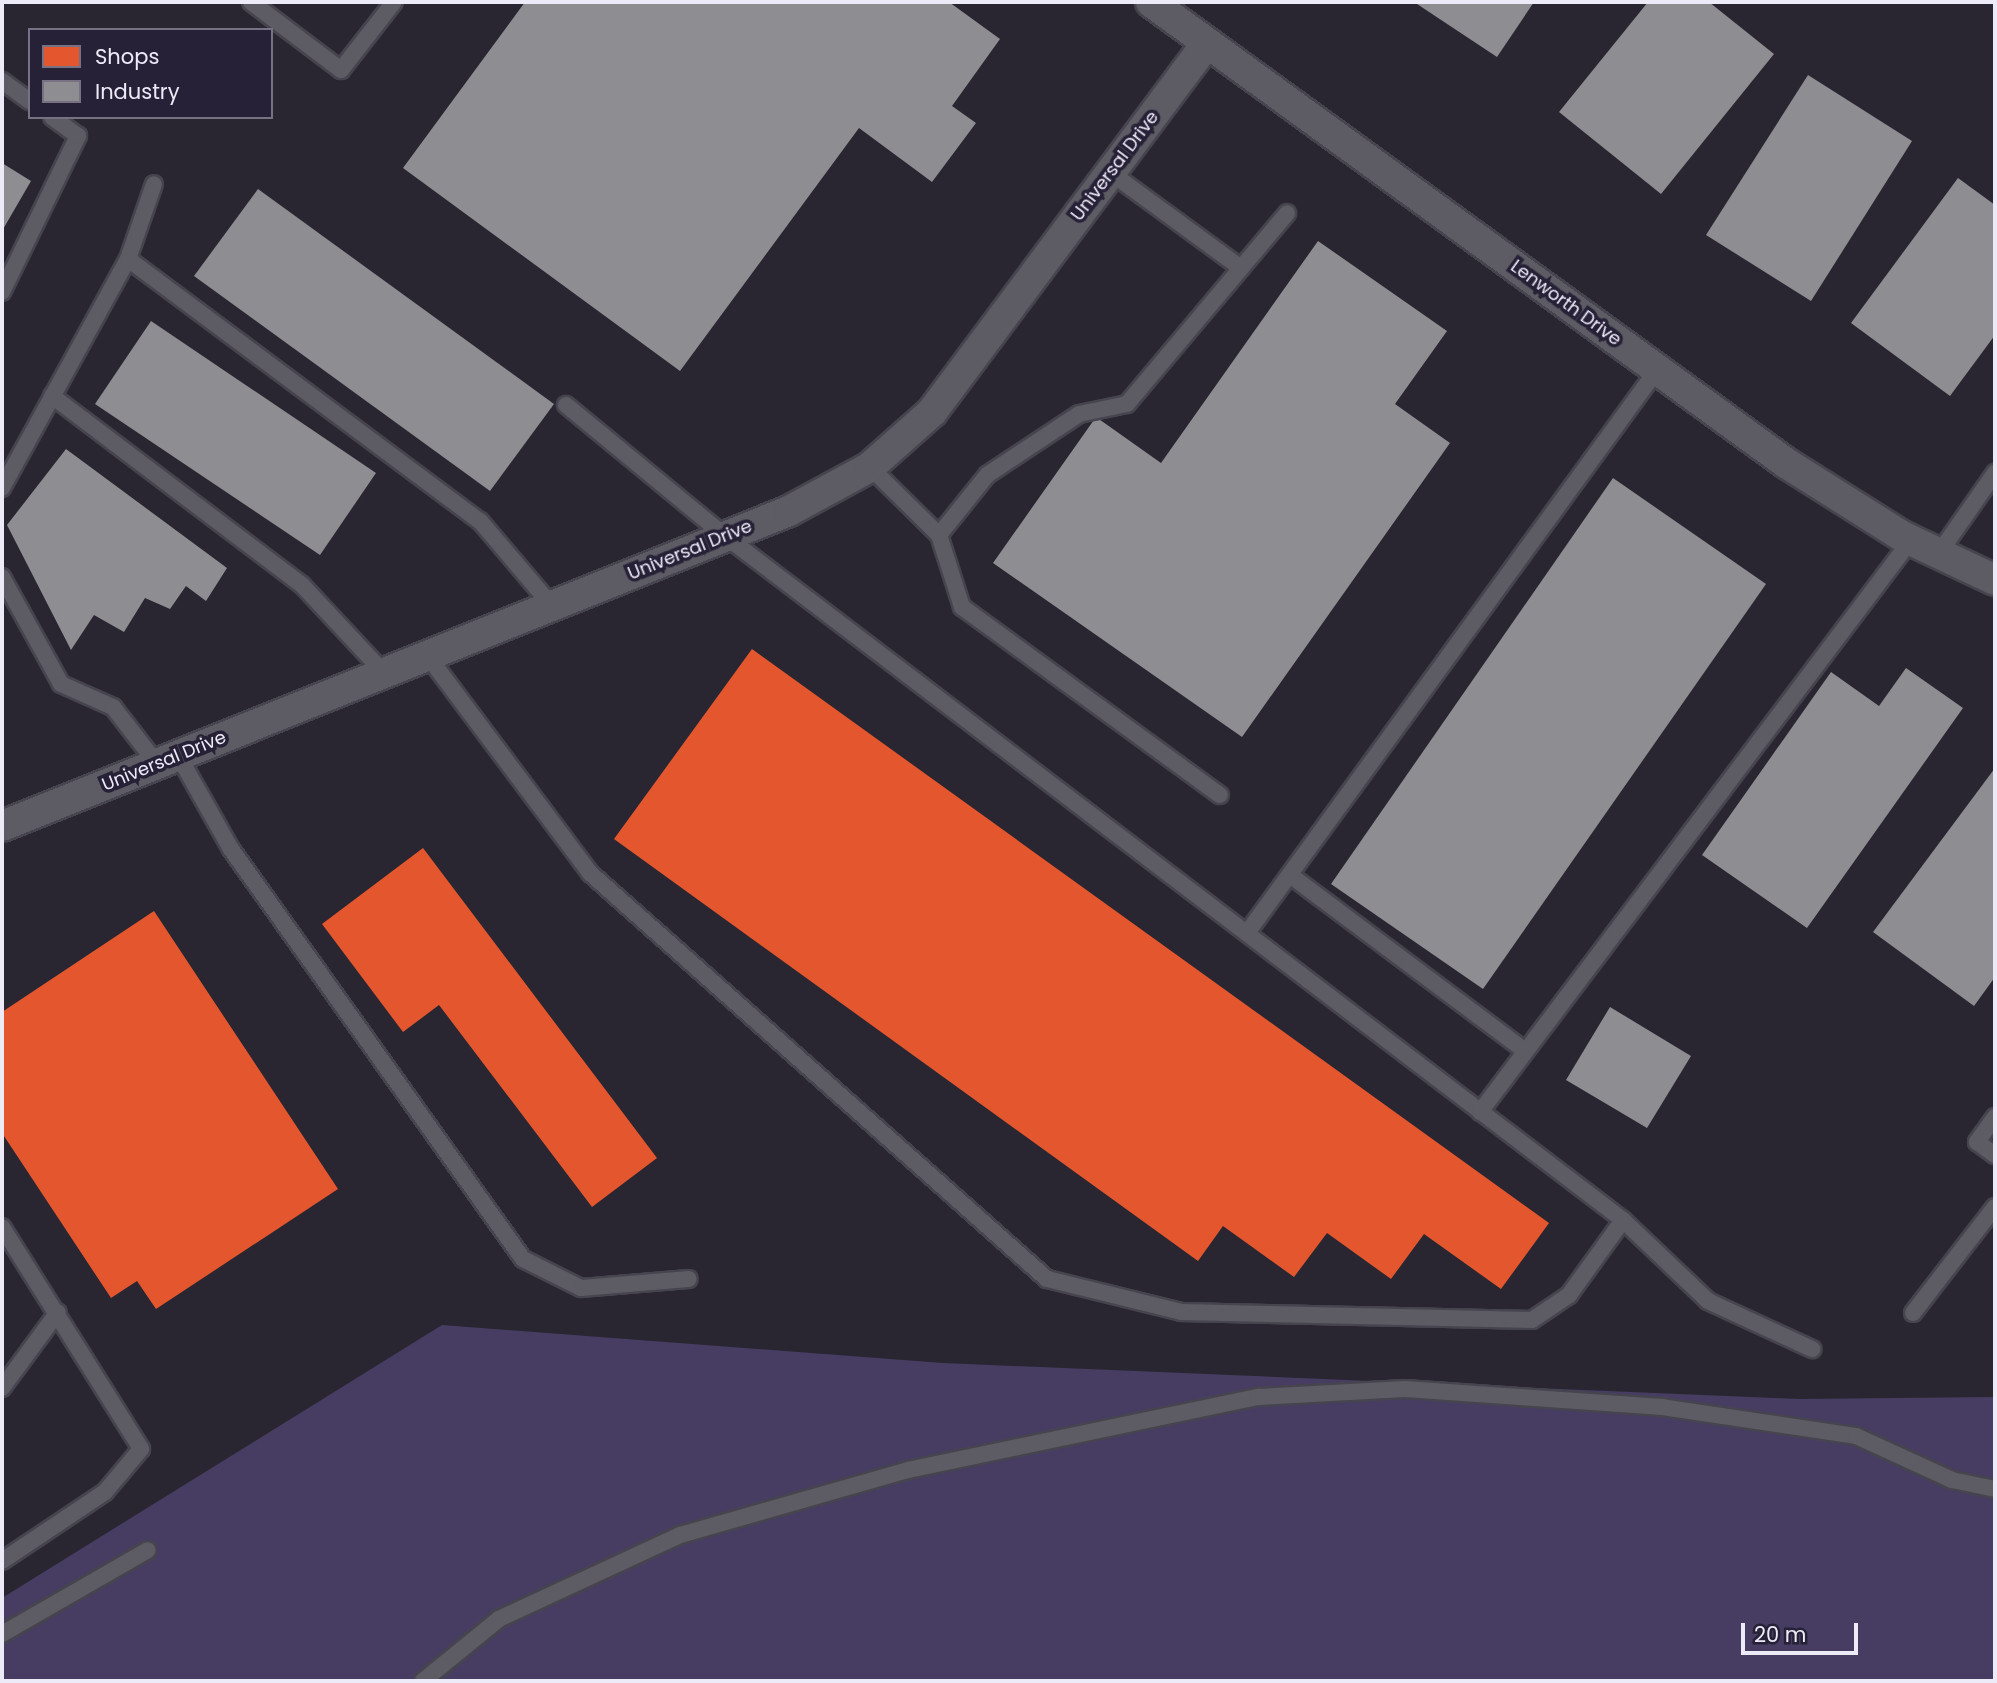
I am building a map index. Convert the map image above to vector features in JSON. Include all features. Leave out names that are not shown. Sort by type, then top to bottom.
[{"type":"street","name":"Lenworth Drive","points":[[1151,2],[1786,463],[1911,540],[1995,580]]},
{"type":"street","name":"Universal Drive","points":[[2,826],[789,511],[870,467],[932,412],[1207,43]]},
{"type":"lane","points":[[251,2],[341,70],[394,2]]},
{"type":"lane","points":[[2,81],[28,100]]},
{"type":"lane","points":[[2,292],[78,136],[55,119]]},
{"type":"lane","points":[[1111,173],[1241,268]]},
{"type":"lane","points":[[2,488],[128,259],[154,184]]},
{"type":"lane","points":[[939,535],[987,475],[1079,414],[1127,404],[1287,213]]},
{"type":"lane","points":[[128,259],[480,521],[552,606]]},
{"type":"lane","points":[[1247,933],[1657,370]]},
{"type":"lane","points":[[52,396],[302,585],[384,673]]},
{"type":"lane","points":[[566,405],[725,536],[1623,1220],[1707,1301],[1812,1349]]},
{"type":"lane","points":[[870,467],[939,535],[962,607],[1220,795]]},
{"type":"lane","points":[[1939,553],[1995,473]]},
{"type":"lane","points":[[1480,1112],[1911,540]]},
{"type":"lane","points":[[2,577],[61,684],[113,707],[167,760],[523,1259],[581,1288],[689,1279]]},
{"type":"lane","points":[[427,655],[590,873],[1046,1279],[1181,1312],[1532,1320],[1569,1295],[1623,1220]]},
{"type":"lane","points":[[1290,875],[1525,1051]]},
{"type":"lane","points":[[1995,1117],[1977,1142],[1995,1155]]},
{"type":"lane","points":[[1913,1313],[1995,1207]]},
{"type":"lane","points":[[2,1227],[58,1312],[141,1449],[105,1492],[2,1561]]},
{"type":"lane","points":[[2,1388],[58,1312]]},
{"type":"lane","points":[[422,1681],[499,1619],[680,1535],[908,1470],[1258,1397],[1405,1389],[1662,1407],[1856,1436],[1952,1480],[1995,1489]]},
{"type":"lane","points":[[2,1634],[148,1550]]},
{"type":"shaded area","points":[[442,1325],[943,1363],[1799,1399],[1995,1397],[1995,1681],[2,1681],[2,1598]]},
{"type":"building: Shops","points":[[752,649],[1549,1223],[1501,1289],[1424,1234],[1391,1279],[1327,1233],[1294,1277],[1223,1226],[1198,1261],[614,839]]},
{"type":"building: Shops","points":[[423,848],[657,1158],[592,1207],[439,1005],[403,1032],[322,924]]},
{"type":"building: Shops","points":[[154,911],[338,1189],[156,1309],[137,1281],[111,1298],[2,1133],[2,1012]]},
{"type":"building: Industry","points":[[525,2],[949,2],[1000,39],[952,106],[976,123],[932,182],[859,128],[680,371],[403,168]]},
{"type":"building: Industry","points":[[1414,2],[1534,2],[1497,57]]},
{"type":"building: Industry","points":[[1648,2],[1709,2],[1774,54],[1661,194],[1559,112]]},
{"type":"building: Industry","points":[[1808,75],[1912,141],[1811,301],[1706,235]]},
{"type":"building: Industry","points":[[2,163],[31,181],[2,231]]},
{"type":"building: Industry","points":[[1958,178],[1995,205],[1995,335],[1950,396],[1851,323]]},
{"type":"building: Industry","points":[[258,189],[554,404],[490,491],[194,276]]},
{"type":"building: Industry","points":[[1318,241],[1447,331],[1395,404],[1450,443],[1242,737],[993,563],[1096,417],[1161,463]]},
{"type":"building: Industry","points":[[151,321],[376,473],[320,555],[95,404]]},
{"type":"building: Industry","points":[[66,449],[227,568],[206,601],[186,586],[170,609],[145,598],[124,632],[94,615],[71,650],[7,525]]},
{"type":"building: Industry","points":[[1613,478],[1766,584],[1483,989],[1331,884]]},
{"type":"building: Industry","points":[[1906,668],[1963,708],[1807,928],[1702,855],[1831,672],[1879,706]]},
{"type":"building: Industry","points":[[1995,768],[1995,977],[1974,1006],[1873,932]]},
{"type":"building: Industry","points":[[1610,1007],[1691,1056],[1647,1128],[1566,1080]]}]
